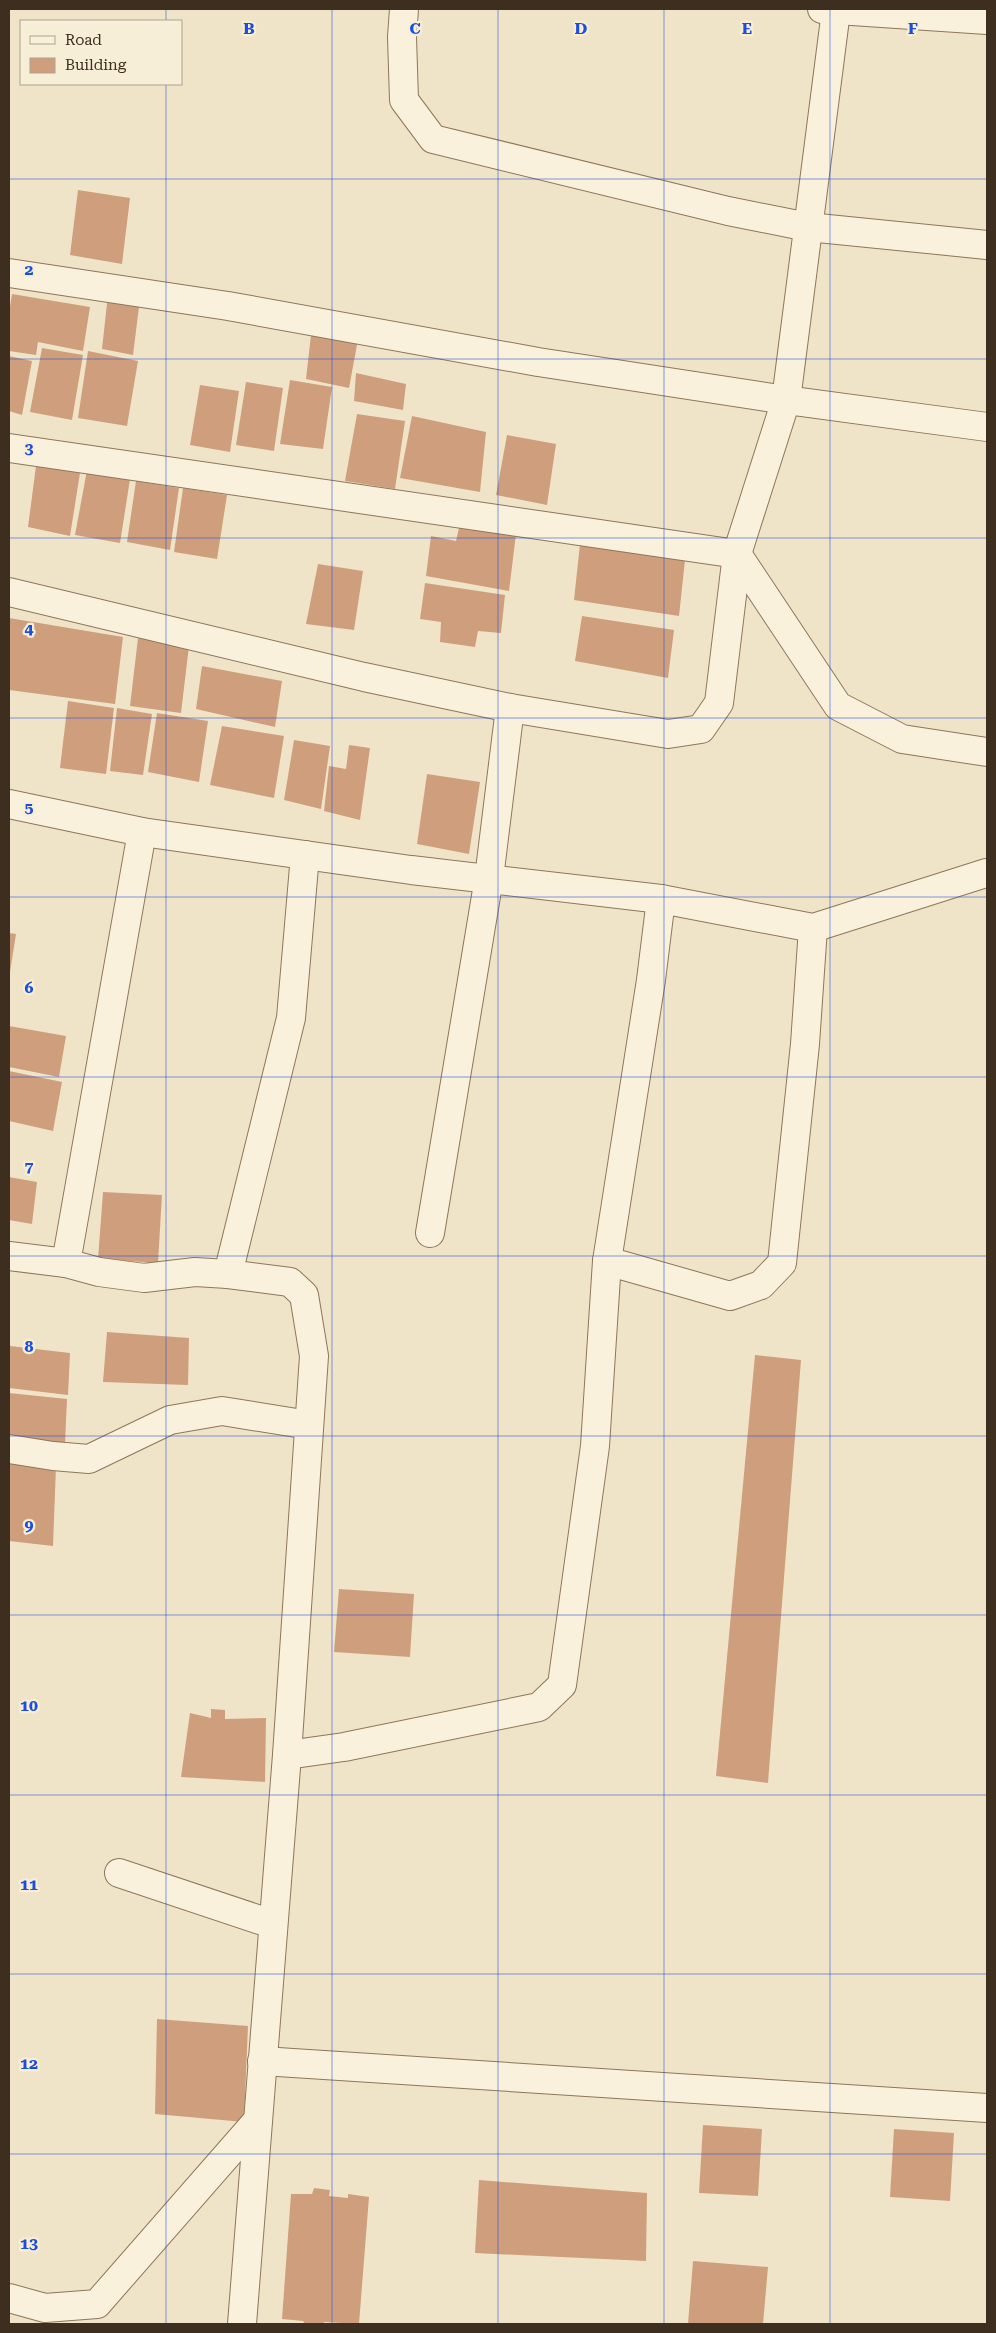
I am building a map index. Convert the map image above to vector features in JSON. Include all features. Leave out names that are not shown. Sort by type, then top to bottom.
[{"type":"street","points":[[404,9],[402,37],[404,100],[433,139],[728,211],[808,227],[987,245]]},
{"type":"street","points":[[9,592],[364,677],[510,708],[668,734],[701,728],[718,703],[737,554],[786,400],[808,227],[829,10],[987,20]]},
{"type":"street","points":[[9,273],[228,306],[538,362],[786,400],[987,427]]},
{"type":"street","points":[[9,448],[737,554],[838,706],[902,739],[987,752]]},
{"type":"street","points":[[430,1233],[489,878],[510,708]]},
{"type":"street","points":[[9,804],[142,832],[411,870],[661,899],[813,928],[986,873]]},
{"type":"street","points":[[66,1263],[142,832]]},
{"type":"street","points":[[228,1274],[291,1018],[305,855]]},
{"type":"street","points":[[287,1755],[344,1747],[539,1707],[562,1685],[595,1446],[607,1261],[651,980],[661,899]]},
{"type":"street","points":[[607,1261],[730,1296],[760,1285],[782,1263],[805,1044],[813,928]]},
{"type":"street","points":[[9,1256],[66,1263],[99,1272],[144,1278],[194,1272],[228,1274],[290,1282],[304,1295],[314,1356],[310,1425],[287,1755],[272,1924],[242,2324]]},
{"type":"street","points":[[9,1449],[53,1456],[90,1459],[170,1420],[222,1411],[310,1425]]},
{"type":"street","points":[[119,1873],[272,1924]]},
{"type":"street","points":[[262,2060],[987,2108]]},
{"type":"street","points":[[21,2309],[97,2304],[258,2120]]},
{"type":"building","points":[[78,190],[130,198],[122,264],[70,255]]},
{"type":"building","points":[[12,294],[90,307],[83,351],[38,342],[36,355],[9,351],[9,313]]},
{"type":"building","points":[[108,294],[140,299],[133,355],[102,349]]},
{"type":"building","points":[[312,326],[359,334],[349,388],[306,379]]},
{"type":"building","points":[[42,348],[83,355],[72,420],[30,412]]},
{"type":"building","points":[[88,351],[138,361],[127,426],[78,418]]},
{"type":"building","points":[[9,356],[32,361],[22,415],[9,411]]},
{"type":"building","points":[[356,373],[406,384],[403,410],[354,401]]},
{"type":"building","points":[[290,380],[332,387],[323,449],[280,444]]},
{"type":"building","points":[[246,382],[283,388],[274,451],[236,445]]},
{"type":"building","points":[[200,385],[239,391],[230,452],[190,445]]},
{"type":"building","points":[[357,414],[405,421],[395,489],[345,481]]},
{"type":"building","points":[[412,416],[486,432],[480,492],[400,478]]},
{"type":"building","points":[[507,435],[556,444],[547,505],[496,495]]},
{"type":"building","points":[[36,466],[80,473],[70,536],[28,527]]},
{"type":"building","points":[[87,470],[130,479],[120,543],[75,535]]},
{"type":"building","points":[[136,481],[179,488],[170,550],[127,542]]},
{"type":"building","points":[[183,488],[227,495],[217,559],[174,552]]},
{"type":"building","points":[[460,523],[516,534],[509,591],[426,576],[431,536],[456,541]]},
{"type":"building","points":[[580,544],[685,560],[679,616],[574,600]]},
{"type":"building","points":[[318,564],[363,571],[354,630],[306,624]]},
{"type":"building","points":[[425,583],[505,595],[501,633],[478,631],[475,647],[440,642],[441,622],[420,619]]},
{"type":"building","points":[[582,616],[674,630],[668,678],[575,661]]},
{"type":"building","points":[[9,618],[123,637],[115,704],[9,690]]},
{"type":"building","points":[[138,638],[189,646],[181,713],[130,706]]},
{"type":"building","points":[[202,666],[282,681],[275,727],[196,709]]},
{"type":"building","points":[[68,701],[114,708],[106,774],[60,768]]},
{"type":"building","points":[[117,708],[152,714],[143,775],[110,771]]},
{"type":"building","points":[[157,713],[208,721],[199,782],[148,772]]},
{"type":"building","points":[[222,726],[284,736],[274,798],[210,785]]},
{"type":"building","points":[[294,740],[330,746],[321,809],[284,800]]},
{"type":"building","points":[[349,745],[370,748],[360,820],[324,811],[329,766],[346,769]]},
{"type":"building","points":[[427,774],[480,782],[469,854],[417,844]]},
{"type":"building","points":[[9,933],[16,934],[10,972],[9,972]]},
{"type":"building","points":[[9,1026],[66,1036],[59,1077],[9,1067]]},
{"type":"building","points":[[9,1071],[62,1082],[53,1131],[9,1121]]},
{"type":"building","points":[[9,1177],[37,1182],[32,1224],[9,1220]]},
{"type":"building","points":[[103,1192],[162,1195],[158,1263],[98,1259]]},
{"type":"building","points":[[107,1332],[189,1338],[188,1385],[103,1382]]},
{"type":"building","points":[[10,1346],[70,1353],[68,1395],[9,1388]]},
{"type":"building","points":[[755,1355],[801,1360],[768,1783],[716,1776]]},
{"type":"building","points":[[9,1393],[67,1399],[65,1444],[9,1439]]},
{"type":"building","points":[[9,1459],[56,1466],[53,1546],[9,1541]]},
{"type":"building","points":[[339,1589],[414,1594],[410,1657],[334,1652]]},
{"type":"building","points":[[211,1709],[225,1710],[225,1719],[266,1718],[265,1782],[181,1777],[190,1713],[211,1718]]},
{"type":"building","points":[[157,2019],[248,2026],[244,2122],[155,2114]]},
{"type":"building","points":[[703,2125],[762,2129],[758,2196],[699,2193]]},
{"type":"building","points":[[894,2129],[954,2133],[950,2201],[890,2197]]},
{"type":"building","points":[[479,2180],[647,2193],[646,2261],[475,2253]]},
{"type":"building","points":[[314,2188],[330,2190],[329,2196],[348,2198],[348,2194],[369,2197],[359,2324],[324,2322],[324,2324],[305,2324],[303,2321],[282,2319],[291,2194],[312,2194]]},
{"type":"building","points":[[693,2261],[768,2267],[763,2324],[688,2324]]}]
